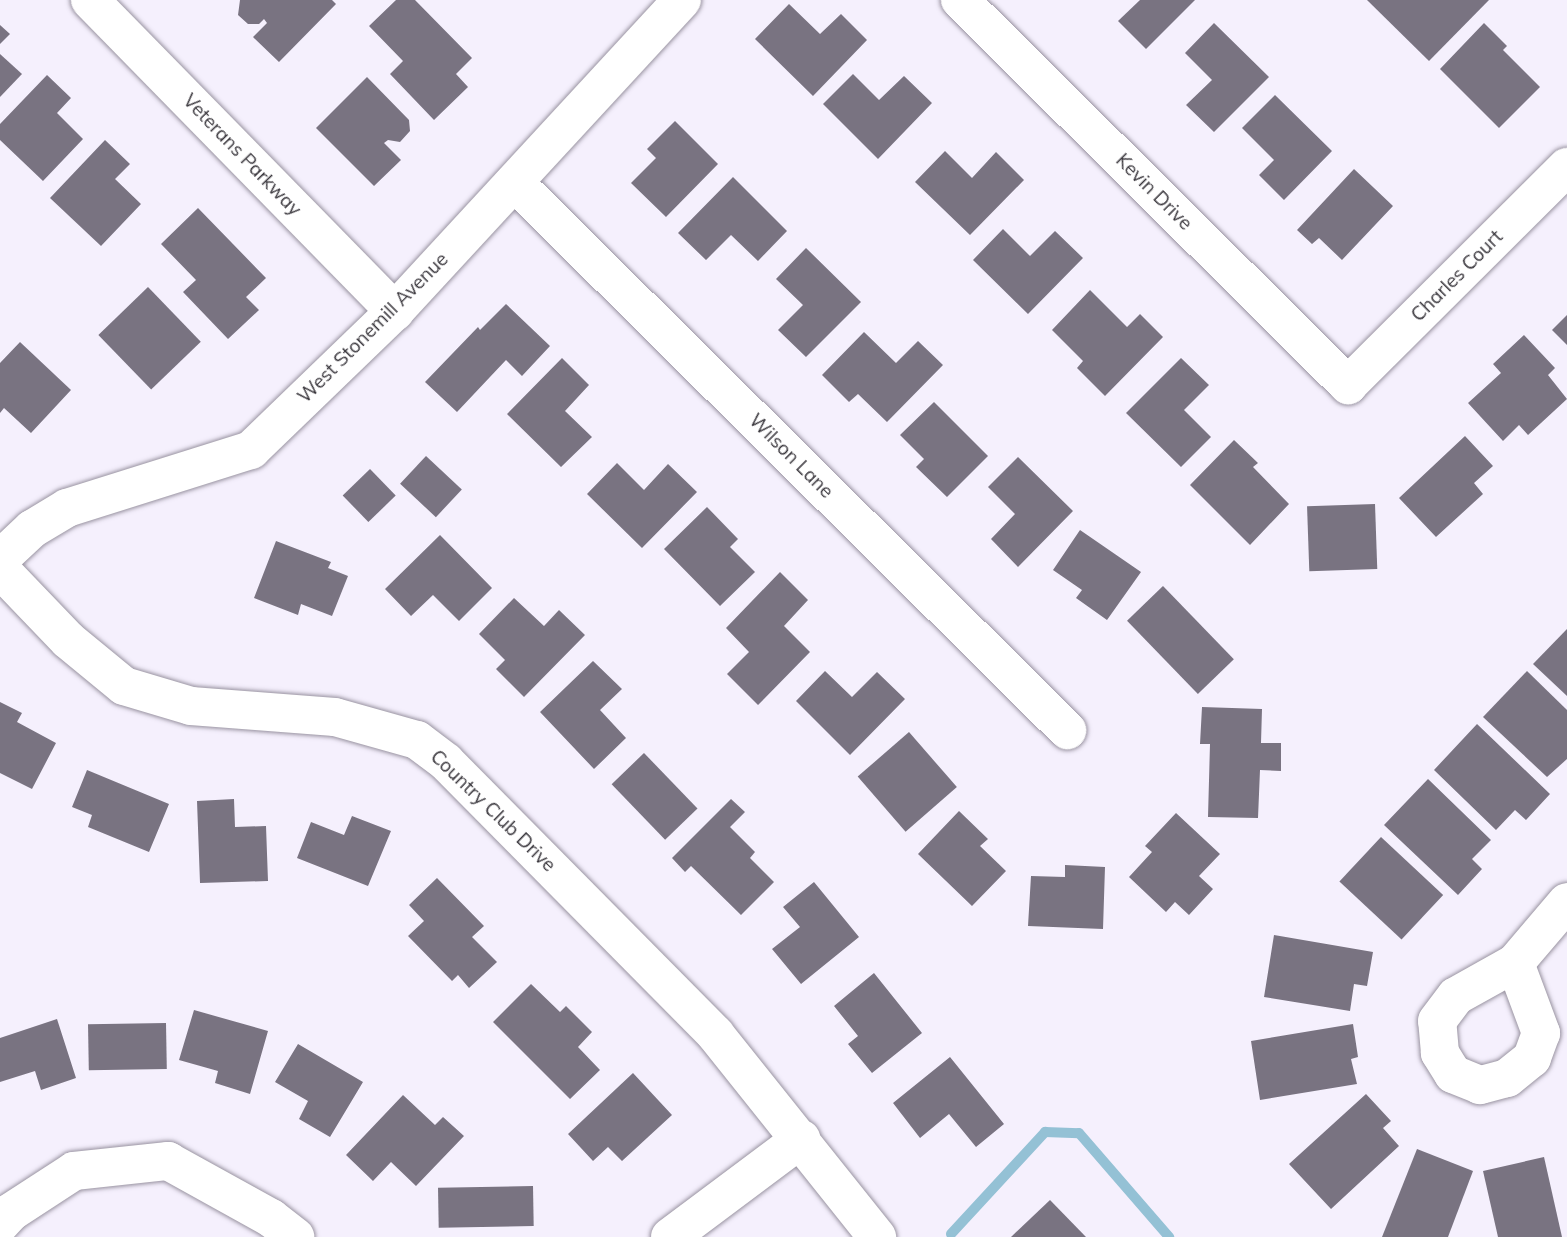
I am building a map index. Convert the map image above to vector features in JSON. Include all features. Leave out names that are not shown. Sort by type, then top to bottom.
[{"type":"street","name":"Veterans Parkway","points":[[90,0],[395,311]]},
{"type":"street","name":"West Stonemill Avenue","points":[[0,559],[32,529],[67,508],[251,450],[395,311],[682,0]]},
{"type":"street","name":"Kevin Drive","points":[[960,0],[1348,385]]},
{"type":"street","name":"Charles Court","points":[[1348,385],[1567,167]]},
{"type":"street","name":"Wilson Lane","points":[[514,182],[1067,730]]},
{"type":"street","name":"Country Club Drive","points":[[0,569],[68,640],[124,686],[191,706],[335,717],[417,740],[446,762],[715,1034],[877,1237]]},
{"type":"street","points":[[1515,963],[1567,902]]},
{"type":"street","points":[[670,1237],[801,1139]]},
{"type":"street","points":[[0,1224],[12,1212],[74,1171],[168,1161],[271,1217],[295,1237]]},
{"type":"building","points":[[240,0],[332,0],[336,4],[279,62],[253,37],[267,23],[264,19],[259,24],[248,24],[238,15]]},
{"type":"building","points":[[396,0],[415,0],[472,58],[456,74],[468,87],[434,120],[390,74],[403,61],[369,26]]},
{"type":"building","points":[[1140,0],[1195,0],[1146,49],[1118,21]]},
{"type":"building","points":[[1367,0],[1489,0],[1429,61]]},
{"type":"building","points":[[789,4],[820,34],[841,14],[867,40],[813,96],[755,39]]},
{"type":"building","points":[[1214,23],[1269,77],[1214,132],[1186,105],[1212,80],[1185,53]]},
{"type":"building","points":[[1484,23],[1507,46],[1503,50],[1540,87],[1499,128],[1440,69]]},
{"type":"building","points":[[0,25],[10,34],[0,44]]},
{"type":"building","points":[[0,54],[22,74],[0,97]]},
{"type":"building","points":[[853,74],[879,100],[904,76],[932,103],[878,159],[823,104]]},
{"type":"building","points":[[47,75],[71,98],[57,113],[83,139],[43,181],[0,140],[0,124]]},
{"type":"building","points":[[367,77],[409,120],[410,131],[400,142],[388,140],[384,143],[401,160],[374,186],[316,128]]},
{"type":"building","points":[[1275,95],[1332,151],[1284,200],[1259,175],[1274,160],[1242,128]]},
{"type":"building","points":[[675,121],[718,164],[666,217],[631,183],[656,158],[647,149]]},
{"type":"building","points":[[105,140],[130,164],[115,179],[141,204],[101,246],[50,198]]},
{"type":"building","points":[[945,151],[972,178],[996,152],[1024,180],[970,235],[915,182]]},
{"type":"building","points":[[1354,169],[1393,206],[1342,260],[1319,238],[1312,244],[1297,230]]},
{"type":"building","points":[[733,177],[787,231],[758,261],[731,235],[706,260],[678,233]]},
{"type":"building","points":[[198,208],[266,278],[246,297],[259,310],[228,339],[183,292],[196,280],[161,244]]},
{"type":"building","points":[[1003,229],[1030,256],[1055,231],[1083,258],[1028,314],[973,260]]},
{"type":"building","points":[[806,248],[861,302],[806,357],[778,330],[803,305],[776,279]]},
{"type":"building","points":[[148,287],[201,342],[151,390],[98,335]]},
{"type":"building","points":[[1090,290],[1127,327],[1140,314],[1163,337],[1105,396],[1077,368],[1083,361],[1052,330]]},
{"type":"building","points":[[506,304],[550,346],[522,376],[506,360],[457,412],[425,382],[478,327],[480,330]]},
{"type":"building","points":[[1567,315],[1567,345],[1552,330]]},
{"type":"building","points":[[864,332],[896,363],[918,341],[943,365],[887,422],[858,394],[849,402],[822,375]]},
{"type":"building","points":[[1524,335],[1555,368],[1548,375],[1567,399],[1528,435],[1519,425],[1503,441],[1468,403],[1501,373],[1493,364]]},
{"type":"building","points":[[20,342],[71,390],[31,433],[4,408],[0,413],[0,363]]},
{"type":"building","points":[[562,358],[589,385],[565,411],[592,437],[561,467],[507,414]]},
{"type":"building","points":[[1181,358],[1209,385],[1184,410],[1211,437],[1181,467],[1126,413]]},
{"type":"building","points":[[934,402],[988,456],[947,497],[916,467],[924,459],[900,435]]},
{"type":"building","points":[[1465,436],[1493,466],[1474,483],[1483,494],[1436,537],[1399,498]]},
{"type":"building","points":[[1234,440],[1258,463],[1253,467],[1289,504],[1250,545],[1190,485]]},
{"type":"building","points":[[426,456],[462,489],[436,517],[400,484]]},
{"type":"building","points":[[1018,457],[1073,511],[1018,567],[991,539],[1015,514],[988,487]]},
{"type":"building","points":[[617,463],[644,490],[668,464],[697,492],[642,548],[587,494]]},
{"type":"building","points":[[370,469],[396,496],[368,522],[343,495]]},
{"type":"building","points":[[1375,504],[1377,569],[1309,571],[1307,506]]},
{"type":"building","points":[[707,507],[738,539],[730,547],[755,572],[720,606],[664,549]]},
{"type":"building","points":[[1080,530],[1141,572],[1107,620],[1076,598],[1082,590],[1053,570]]},
{"type":"building","points":[[440,535],[492,588],[459,621],[433,595],[411,616],[385,589]]},
{"type":"building","points":[[276,541],[331,562],[328,568],[348,576],[332,616],[301,604],[298,615],[254,598]]},
{"type":"building","points":[[780,572],[808,600],[784,626],[810,652],[758,705],[727,674],[749,652],[726,628]]},
{"type":"building","points":[[1163,586],[1234,659],[1198,694],[1127,621]]},
{"type":"building","points":[[514,598],[544,626],[559,610],[585,635],[524,697],[496,669],[505,660],[479,634]]},
{"type":"building","points":[[1567,629],[1567,696],[1533,664]]},
{"type":"building","points":[[593,661],[622,689],[600,710],[626,738],[594,769],[540,712]]},
{"type":"building","points":[[825,671],[852,697],[877,672],[905,699],[850,755],[796,701]]},
{"type":"building","points":[[1527,671],[1567,710],[1567,759],[1547,777],[1483,717]]},
{"type":"building","points":[[0,702],[22,713],[17,722],[56,743],[32,789],[0,773]]},
{"type":"building","points":[[1202,707],[1262,709],[1261,743],[1281,743],[1281,771],[1260,770],[1258,818],[1208,817],[1210,744],[1200,744]]},
{"type":"building","points":[[1477,724],[1550,794],[1526,820],[1515,810],[1496,830],[1434,770]]},
{"type":"building","points":[[909,732],[957,787],[906,832],[858,777]]},
{"type":"building","points":[[644,753],[697,808],[665,840],[612,784]]},
{"type":"building","points":[[87,770],[169,804],[149,852],[88,827],[92,815],[72,807]]},
{"type":"building","points":[[1428,779],[1491,840],[1472,859],[1482,869],[1458,895],[1384,825]]},
{"type":"building","points":[[234,799],[235,827],[266,826],[268,881],[200,883],[197,801]]},
{"type":"building","points":[[731,799],[745,812],[730,827],[755,852],[750,858],[774,882],[741,915],[691,866],[685,872],[672,858]]},
{"type":"building","points":[[959,811],[988,839],[980,846],[1006,871],[972,906],[918,854]]},
{"type":"building","points":[[1176,813],[1220,854],[1199,876],[1213,889],[1189,915],[1175,902],[1166,912],[1129,877],[1152,852],[1145,846]]},
{"type":"building","points":[[352,816],[391,831],[368,886],[297,858],[311,822],[344,835]]},
{"type":"building","points":[[1381,837],[1443,895],[1402,940],[1339,882]]},
{"type":"building","points":[[1065,865],[1105,867],[1103,929],[1028,926],[1031,876],[1065,877]]},
{"type":"building","points":[[437,878],[484,926],[472,937],[497,962],[469,988],[458,975],[452,981],[408,936],[424,921],[409,905]]},
{"type":"building","points":[[814,882],[859,937],[801,984],[772,949],[800,927],[783,907]]},
{"type":"building","points":[[1274,935],[1373,952],[1367,986],[1354,984],[1350,1011],[1264,997]]},
{"type":"building","points":[[874,973],[922,1033],[872,1073],[848,1044],[858,1036],[834,1006]]},
{"type":"building","points":[[531,984],[560,1012],[566,1006],[592,1032],[578,1047],[600,1070],[570,1099],[493,1022]]},
{"type":"building","points":[[194,1010],[268,1031],[250,1094],[215,1083],[218,1071],[179,1060]]},
{"type":"building","points":[[57,1019],[76,1078],[41,1090],[35,1071],[0,1082],[0,1038]]},
{"type":"building","points":[[166,1023],[167,1069],[89,1070],[88,1024]]},
{"type":"building","points":[[1353,1024],[1358,1057],[1351,1059],[1357,1084],[1260,1100],[1251,1041]]},
{"type":"building","points":[[298,1044],[363,1082],[330,1137],[299,1119],[308,1101],[275,1082]]},
{"type":"building","points":[[950,1057],[1004,1124],[976,1147],[949,1114],[920,1138],[893,1103]]},
{"type":"building","points":[[633,1073],[672,1115],[622,1161],[608,1147],[593,1161],[568,1134]]},
{"type":"building","points":[[1366,1094],[1391,1121],[1383,1128],[1399,1146],[1331,1209],[1289,1164]]},
{"type":"building","points":[[403,1095],[435,1125],[443,1117],[464,1136],[416,1186],[391,1162],[373,1181],[346,1155]]},
{"type":"building","points":[[1417,1149],[1473,1171],[1448,1237],[1382,1237]]},
{"type":"building","points":[[1544,1157],[1562,1237],[1498,1237],[1483,1171]]},
{"type":"building","points":[[533,1186],[534,1226],[439,1228],[438,1188]]},
{"type":"building","points":[[1050,1200],[1086,1237],[1011,1237]]},
{"type":"waterway","points":[[951,1234],[1045,1132],[1079,1133],[1169,1237]]}]
